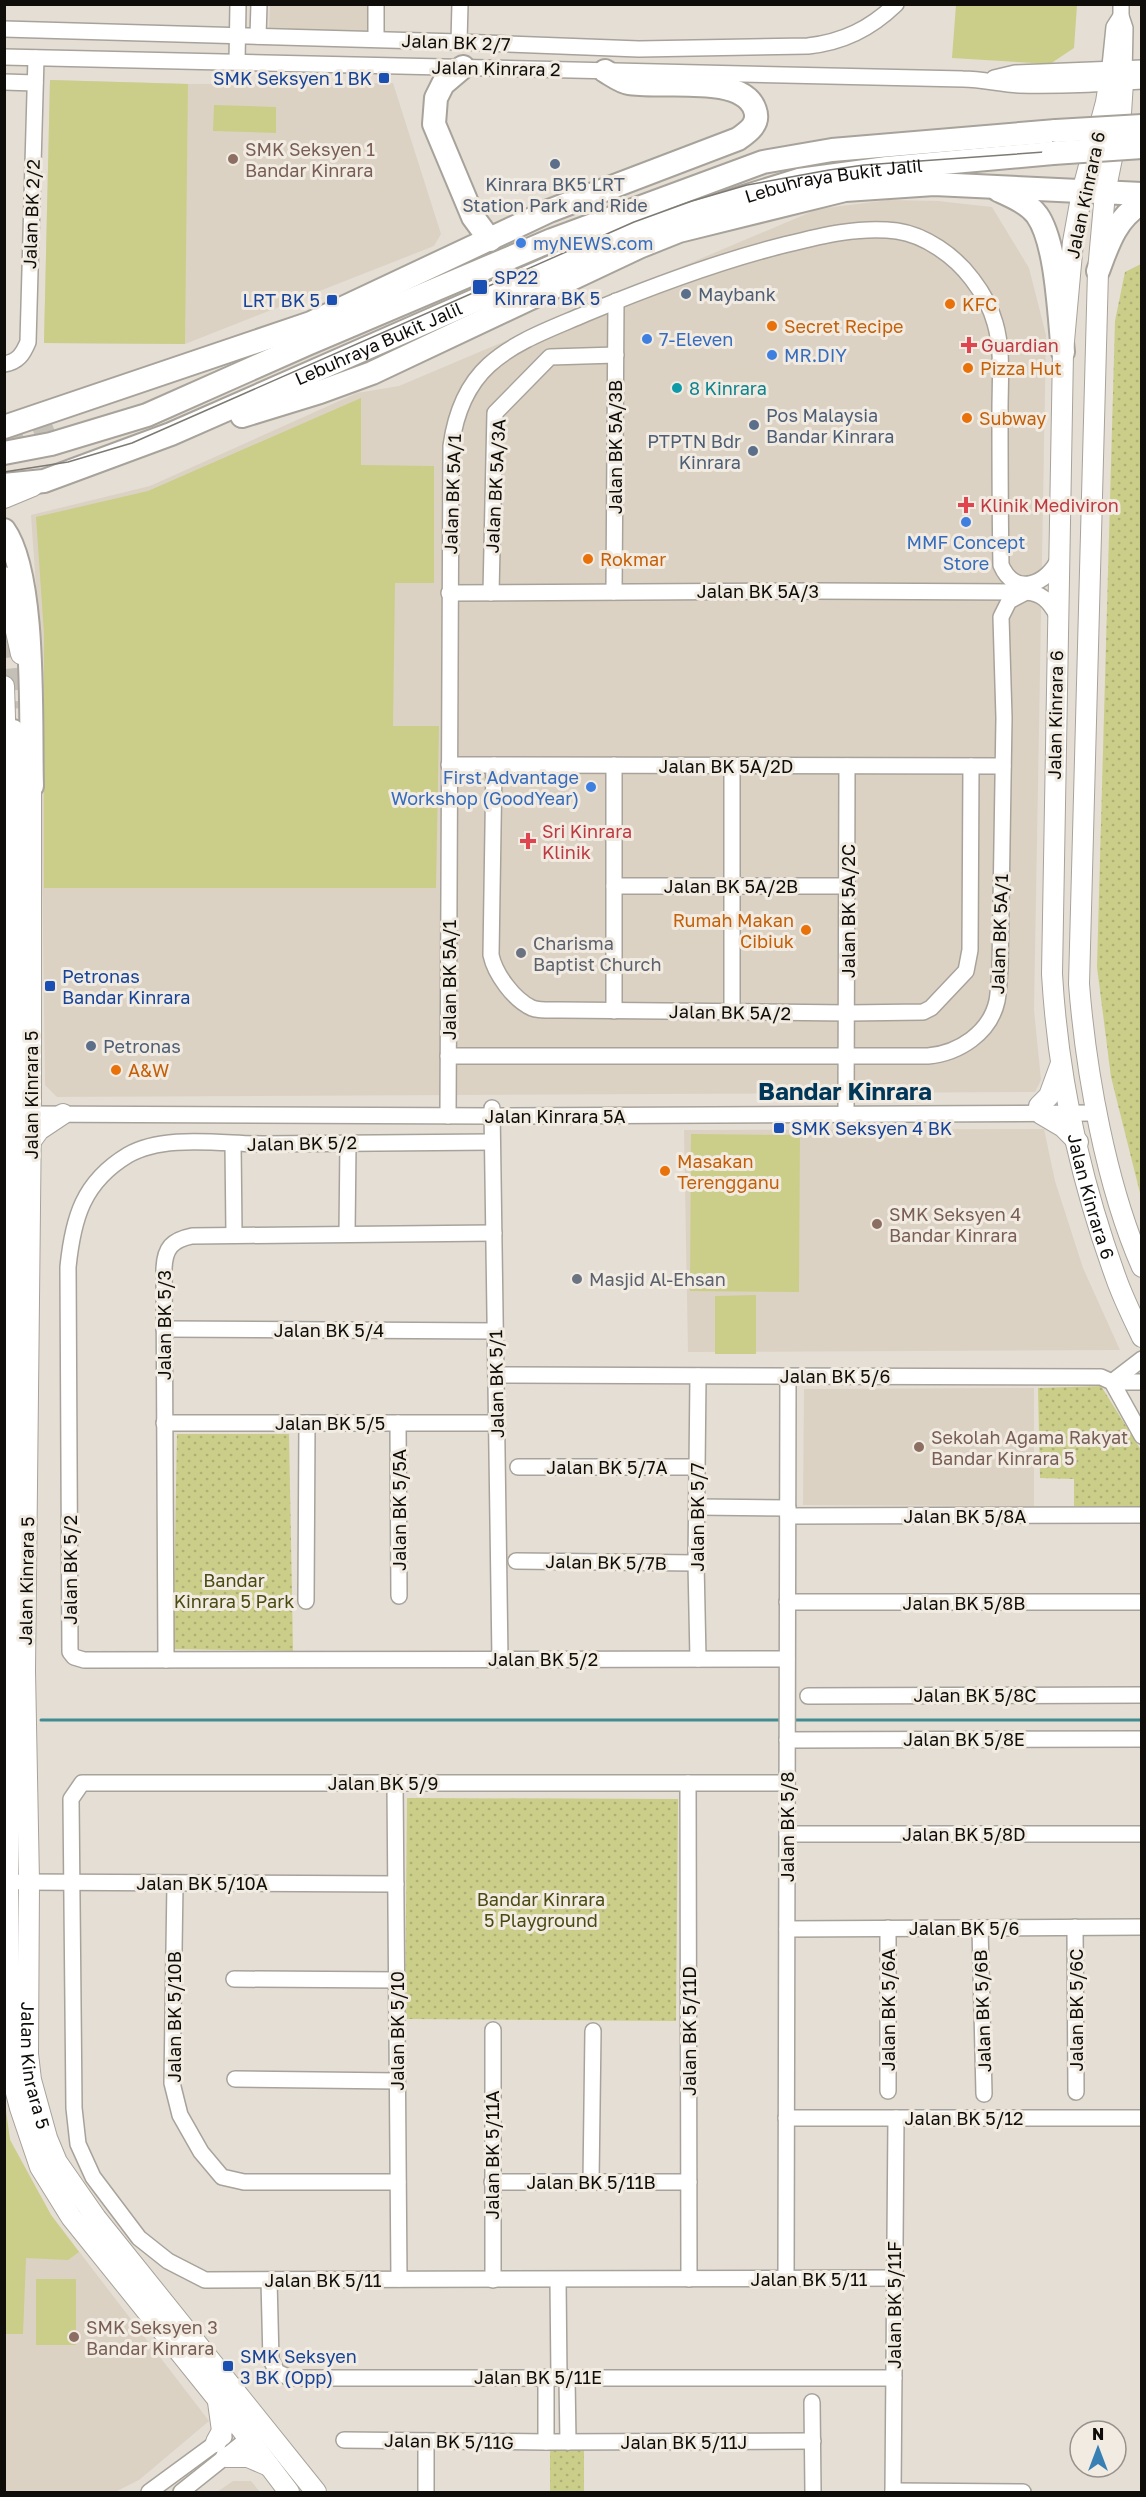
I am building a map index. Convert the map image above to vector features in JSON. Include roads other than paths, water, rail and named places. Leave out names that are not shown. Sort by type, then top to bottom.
[{"type":"highway","points":[[463,67],[443,84],[436,98],[434,124],[473,217],[490,240]]},
{"type":"highway","points":[[4,427],[311,323],[549,211],[738,139],[755,123],[755,108],[742,92],[724,87],[628,83],[604,71]]},
{"type":"highway","name":"Lebuhraya Bukit Jalil","points":[[4,485],[44,481],[171,434],[631,232],[799,180],[1054,142],[1142,126]]},
{"type":"highway","name":"Lebuhraya Bukit Jalil","points":[[4,453],[51,444],[147,415],[552,240],[763,162],[832,150],[1054,142],[1142,147]]},
{"type":"highway","points":[[640,175],[705,173],[763,162]]},
{"type":"highway","points":[[679,231],[845,190],[934,184],[1142,194]]},
{"type":"highway","points":[[987,186],[1024,203],[1036,213],[1044,228],[1050,247],[1063,352]]},
{"type":"highway","points":[[171,434],[263,410],[372,372],[772,188]]},
{"type":"highway","points":[[1098,271],[1110,237],[1119,222],[1142,203]]},
{"type":"highway","points":[[54,429],[189,384],[285,346],[307,344]]},
{"type":"highway","points":[[4,530],[20,573],[28,630],[32,786]]},
{"type":"highway","points":[[8,717],[16,993],[11,1036]]},
{"type":"main road","name":"Jalan Kinrara 6","points":[[1122,77],[1106,102],[1082,192],[1073,242],[1063,352],[1052,974],[1061,1063],[1078,1142],[1102,1236],[1117,1280],[1142,1337]]},
{"type":"main road","name":"Jalan Kinrara 6","points":[[1122,77],[1121,113],[1105,193],[1098,271],[1079,984],[1083,1034],[1117,1198],[1142,1268]]},
{"type":"main road","points":[[4,498],[44,481]]},
{"type":"main road","name":"Jalan Kinrara 5","points":[[4,577],[23,668],[32,786],[31,1085],[22,1110],[8,1882],[12,2072],[20,2108],[40,2167],[71,2217],[218,2400],[250,2427],[316,2493]]},
{"type":"main road","points":[[4,686],[8,717]]},
{"type":"main road","name":"Jalan Kinrara 5","points":[[11,1036],[22,1110],[31,1141],[15,1445]]},
{"type":"main road","points":[[1061,1063],[1049,1096],[1040,1110],[1063,1127],[1078,1142]]},
{"type":"main road","points":[[31,1085],[36,1095],[57,1110],[31,1141]]},
{"type":"main road","name":"Jalan Kinrara 5","points":[[13,1671],[29,1882],[28,2054],[31,2080],[47,2138],[57,2162],[250,2427],[269,2466],[289,2493]]},
{"type":"main road","points":[[218,2400],[222,2431],[221,2450],[248,2457],[269,2466]]},
{"type":"street","points":[[237,62],[238,4]]},
{"type":"street","points":[[258,36],[259,4]]},
{"type":"street","points":[[376,4],[376,39]]},
{"type":"street","points":[[459,42],[460,4]]},
{"type":"street","name":"Jalan BK 2/7","points":[[4,29],[639,49],[808,46],[828,44],[860,32],[896,4]]},
{"type":"street","points":[[1121,10],[1125,28],[1122,77]]},
{"type":"street","points":[[638,72],[639,49]]},
{"type":"street","name":"Jalan Kinrara 2","points":[[4,57],[988,79],[1016,85],[1122,77],[1142,68]]},
{"type":"street","name":"Jalan BK 2/2","points":[[8,364],[22,356],[28,342],[36,58]]},
{"type":"street","points":[[4,82],[35,83]]},
{"type":"street","name":"Jalan BK 5A/1","points":[[448,1112],[451,446],[454,426],[468,392],[488,366],[506,351],[616,301],[734,258],[812,238],[870,231],[899,231],[917,236],[960,264],[973,279],[991,311],[996,326],[1000,370],[1001,566]]},
{"type":"street","name":"Jalan BK 5A/3B","points":[[614,592],[616,301]]},
{"type":"street","name":"Jalan BK 5A/3A","points":[[490,593],[495,413],[550,357],[616,355]]},
{"type":"street","points":[[971,592],[990,581],[1001,566],[1010,579],[1032,584],[1044,579],[1055,567],[1059,558]]},
{"type":"street","points":[[971,592],[989,601],[1001,617],[1010,601],[1026,592]]},
{"type":"street","name":"Jalan BK 5A/3","points":[[449,593],[1026,592],[1046,598],[1057,615]]},
{"type":"street","name":"Jalan BK 5A/1","points":[[448,1056],[941,1055],[955,1050],[976,1035],[993,1013],[997,1001],[1000,968],[1003,766],[1001,617]]},
{"type":"street","name":"Jalan BK 5A/2D","points":[[449,765],[1003,766]]},
{"type":"street","name":"Jalan BK 5A/2","points":[[494,765],[490,941],[494,969],[501,980],[526,1004],[534,1009],[848,1014],[923,1012],[931,1008],[966,971],[970,950],[971,766]]},
{"type":"street","points":[[614,765],[614,1011]]},
{"type":"street","points":[[732,766],[732,1012]]},
{"type":"street","name":"Jalan BK 5A/2C","points":[[846,1110],[848,766]]},
{"type":"street","name":"Jalan BK 5A/2B","points":[[614,886],[848,886]]},
{"type":"street","name":"Jalan Kinrara 5A","points":[[22,1110],[492,1112],[1098,1109]]},
{"type":"street","name":"Jalan BK 5/1","points":[[492,1112],[500,1659]]},
{"type":"street","name":"Jalan BK 5/2","points":[[492,1142],[233,1144],[166,1142],[129,1154],[117,1162],[93,1186],[84,1198],[72,1231],[68,1267],[70,1652],[74,1657],[84,1660],[787,1659]]},
{"type":"street","points":[[347,1234],[348,1143]]},
{"type":"street","points":[[233,1144],[234,1234]]},
{"type":"street","name":"Jalan BK 5/3","points":[[166,1660],[164,1268],[167,1249],[173,1242],[182,1238],[234,1234],[494,1233]]},
{"type":"street","name":"Jalan BK 5/4","points":[[164,1329],[495,1331]]},
{"type":"street","points":[[1142,1359],[1112,1382],[1142,1436]]},
{"type":"street","name":"Jalan BK 5/6","points":[[496,1375],[1101,1377],[1112,1382],[1142,1382]]},
{"type":"street","name":"Jalan BK 5/7","points":[[698,1376],[696,1563],[698,1659]]},
{"type":"street","name":"Jalan BK 5/8","points":[[786,2279],[788,1376]]},
{"type":"street","name":"Jalan BK 5/5","points":[[164,1423],[496,1423]]},
{"type":"street","points":[[306,1601],[307,1423]]},
{"type":"street","name":"Jalan BK 5/5A","points":[[398,1423],[399,1596]]},
{"type":"street","name":"Jalan BK 5/7A","points":[[518,1467],[697,1467]]},
{"type":"street","name":"Jalan BK 5/8A","points":[[697,1507],[788,1512],[1142,1515]]},
{"type":"street","name":"Jalan BK 5/7B","points":[[516,1561],[696,1563]]},
{"type":"street","name":"Jalan BK 5/8B","points":[[787,1602],[1142,1602]]},
{"type":"street","name":"Jalan BK 5/8C","points":[[808,1696],[1142,1695]]},
{"type":"street","name":"Jalan BK 5/8E","points":[[787,1732],[1142,1739]]},
{"type":"street","name":"Jalan BK 5/9","points":[[70,1882],[71,1799],[82,1783],[787,1783]]},
{"type":"street","name":"Jalan BK 5/10","points":[[395,1783],[399,2279]]},
{"type":"street","name":"Jalan BK 5/11D","points":[[688,1783],[689,2279]]},
{"type":"street","name":"Jalan BK 5/8D","points":[[787,1834],[1142,1834]]},
{"type":"street","name":"Jalan BK 5/10A","points":[[8,1882],[396,1884]]},
{"type":"street","name":"Jalan BK 5/11","points":[[70,1882],[74,2108],[78,2144],[93,2177],[139,2238],[168,2261],[205,2280],[895,2278]]},
{"type":"street","name":"Jalan BK 5/10B","points":[[175,1883],[172,2083],[180,2115],[201,2152],[222,2177],[244,2182],[398,2182]]},
{"type":"street","name":"Jalan BK 5/6C","points":[[1075,1927],[1076,2092]]},
{"type":"street","name":"Jalan BK 5/6","points":[[787,1929],[1142,1927]]},
{"type":"street","name":"Jalan BK 5/6A","points":[[888,1928],[888,2091]]},
{"type":"street","name":"Jalan BK 5/6B","points":[[980,1928],[984,2094]]},
{"type":"street","points":[[234,1978],[397,1980]]},
{"type":"street","name":"Jalan BK 5/11A","points":[[493,2030],[493,2280]]},
{"type":"street","points":[[591,2182],[592,2031]]},
{"type":"street","points":[[235,2079],[397,2081]]},
{"type":"street","name":"Jalan BK 5/12","points":[[786,2118],[1142,2118]]},
{"type":"street","name":"Jalan BK 5/11F","points":[[893,2492],[896,2118]]},
{"type":"street","name":"Jalan BK 5/11B","points":[[492,2182],[689,2182]]},
{"type":"street","name":"Jalan BK 5/11E","points":[[269,2280],[271,2360],[277,2372],[290,2378],[894,2378]]},
{"type":"street","points":[[556,2442],[558,2280]]},
{"type":"street","points":[[556,2442],[557,2377]]},
{"type":"street","points":[[812,2402],[813,2493]]},
{"type":"street","points":[[149,2493],[221,2450],[250,2427]]},
{"type":"street","name":"Jalan BK 5/11G","points":[[344,2440],[556,2442]]},
{"type":"street","points":[[426,2441],[426,2493]]},
{"type":"street","name":"Jalan BK 5/11J","points":[[556,2442],[813,2441]]},
{"type":"street","points":[[181,2493],[221,2450]]},
{"type":"street","points":[[893,2492],[1023,2493]]},
{"type":"waterway","points":[[41,1720],[783,1720]]},
{"type":"waterway","points":[[792,1720],[1142,1720]]},
{"type":"tunnel","points":[[6,451],[16,443],[54,429]]},
{"type":"tunnel","points":[[4,636],[11,709]]},
{"type":"tram line","points":[[4,472],[68,462],[132,443],[634,222],[692,201],[747,185],[864,165],[1142,145]]},
{"type":"place","name":"SMK Seksyen 1 BK","points":[[384,78]]},
{"type":"place","name":"SMK Seksyen 1 Bandar Kinrara","points":[[233,159]]},
{"type":"place","name":"Kinrara BK5 LRT Station Park and Ride","points":[[555,164]]},
{"type":"place","name":"myNEWS.com","points":[[521,243]]},
{"type":"place","name":"SP22 Kinrara BK 5","points":[[480,287]]},
{"type":"place","name":"Maybank","points":[[686,294]]},
{"type":"place","name":"LRT BK 5","points":[[332,300]]},
{"type":"place","name":"KFC","points":[[950,304]]},
{"type":"place","name":"Secret Recipe","points":[[772,326]]},
{"type":"place","name":"7-Eleven","points":[[647,339]]},
{"type":"place","name":"Guardian","points":[[969,345]]},
{"type":"place","name":"MR.DIY","points":[[772,355]]},
{"type":"place","name":"Pizza Hut","points":[[968,368]]},
{"type":"place","name":"8 Kinrara","points":[[677,388]]},
{"type":"place","name":"Subway","points":[[967,418]]},
{"type":"place","name":"Pos Malaysia Bandar Kinrara","points":[[754,425]]},
{"type":"place","name":"PTPTN Bdr Kinrara","points":[[753,451]]},
{"type":"place","name":"Klinik Mediviron","points":[[966,505]]},
{"type":"place","name":"MMF Concept Store","points":[[966,522]]},
{"type":"place","name":"Rokmar","points":[[588,559]]},
{"type":"place","name":"First Advantage Workshop (GoodYear)","points":[[591,787]]},
{"type":"place","name":"Sri Kinrara Klinik","points":[[528,841]]},
{"type":"place","name":"Rumah Makan Cibiuk","points":[[806,930]]},
{"type":"place","name":"Charisma Baptist Church","points":[[521,953]]},
{"type":"place","name":"Petronas Bandar Kinrara","points":[[50,986]]},
{"type":"place","name":"Petronas","points":[[91,1046]]},
{"type":"place","name":"A&W","points":[[116,1070]]},
{"type":"place","name":"SMK Seksyen 4 BK","points":[[779,1128]]},
{"type":"place","name":"Masakan Terengganu","points":[[665,1171]]},
{"type":"place","name":"SMK Seksyen 4 Bandar Kinrara","points":[[877,1224]]},
{"type":"place","name":"Masjid Al-Ehsan","points":[[577,1279]]},
{"type":"place","name":"Sekolah Agama Rakyat Bandar Kinrara 5","points":[[919,1447]]},
{"type":"place","name":"SMK Seksyen 3 Bandar Kinrara","points":[[74,2337]]},
{"type":"place","name":"SMK Seksyen 3 BK (Opp)","points":[[228,2366]]},
{"type":"district","name":"Bandar Kinrara","points":[[845,1090]]},
{"type":"park label","name":"Bandar Kinrara 5 Park","points":[[234,1590]]},
{"type":"park label","name":"Bandar Kinrara 5 Playground","points":[[541,1909]]}]
